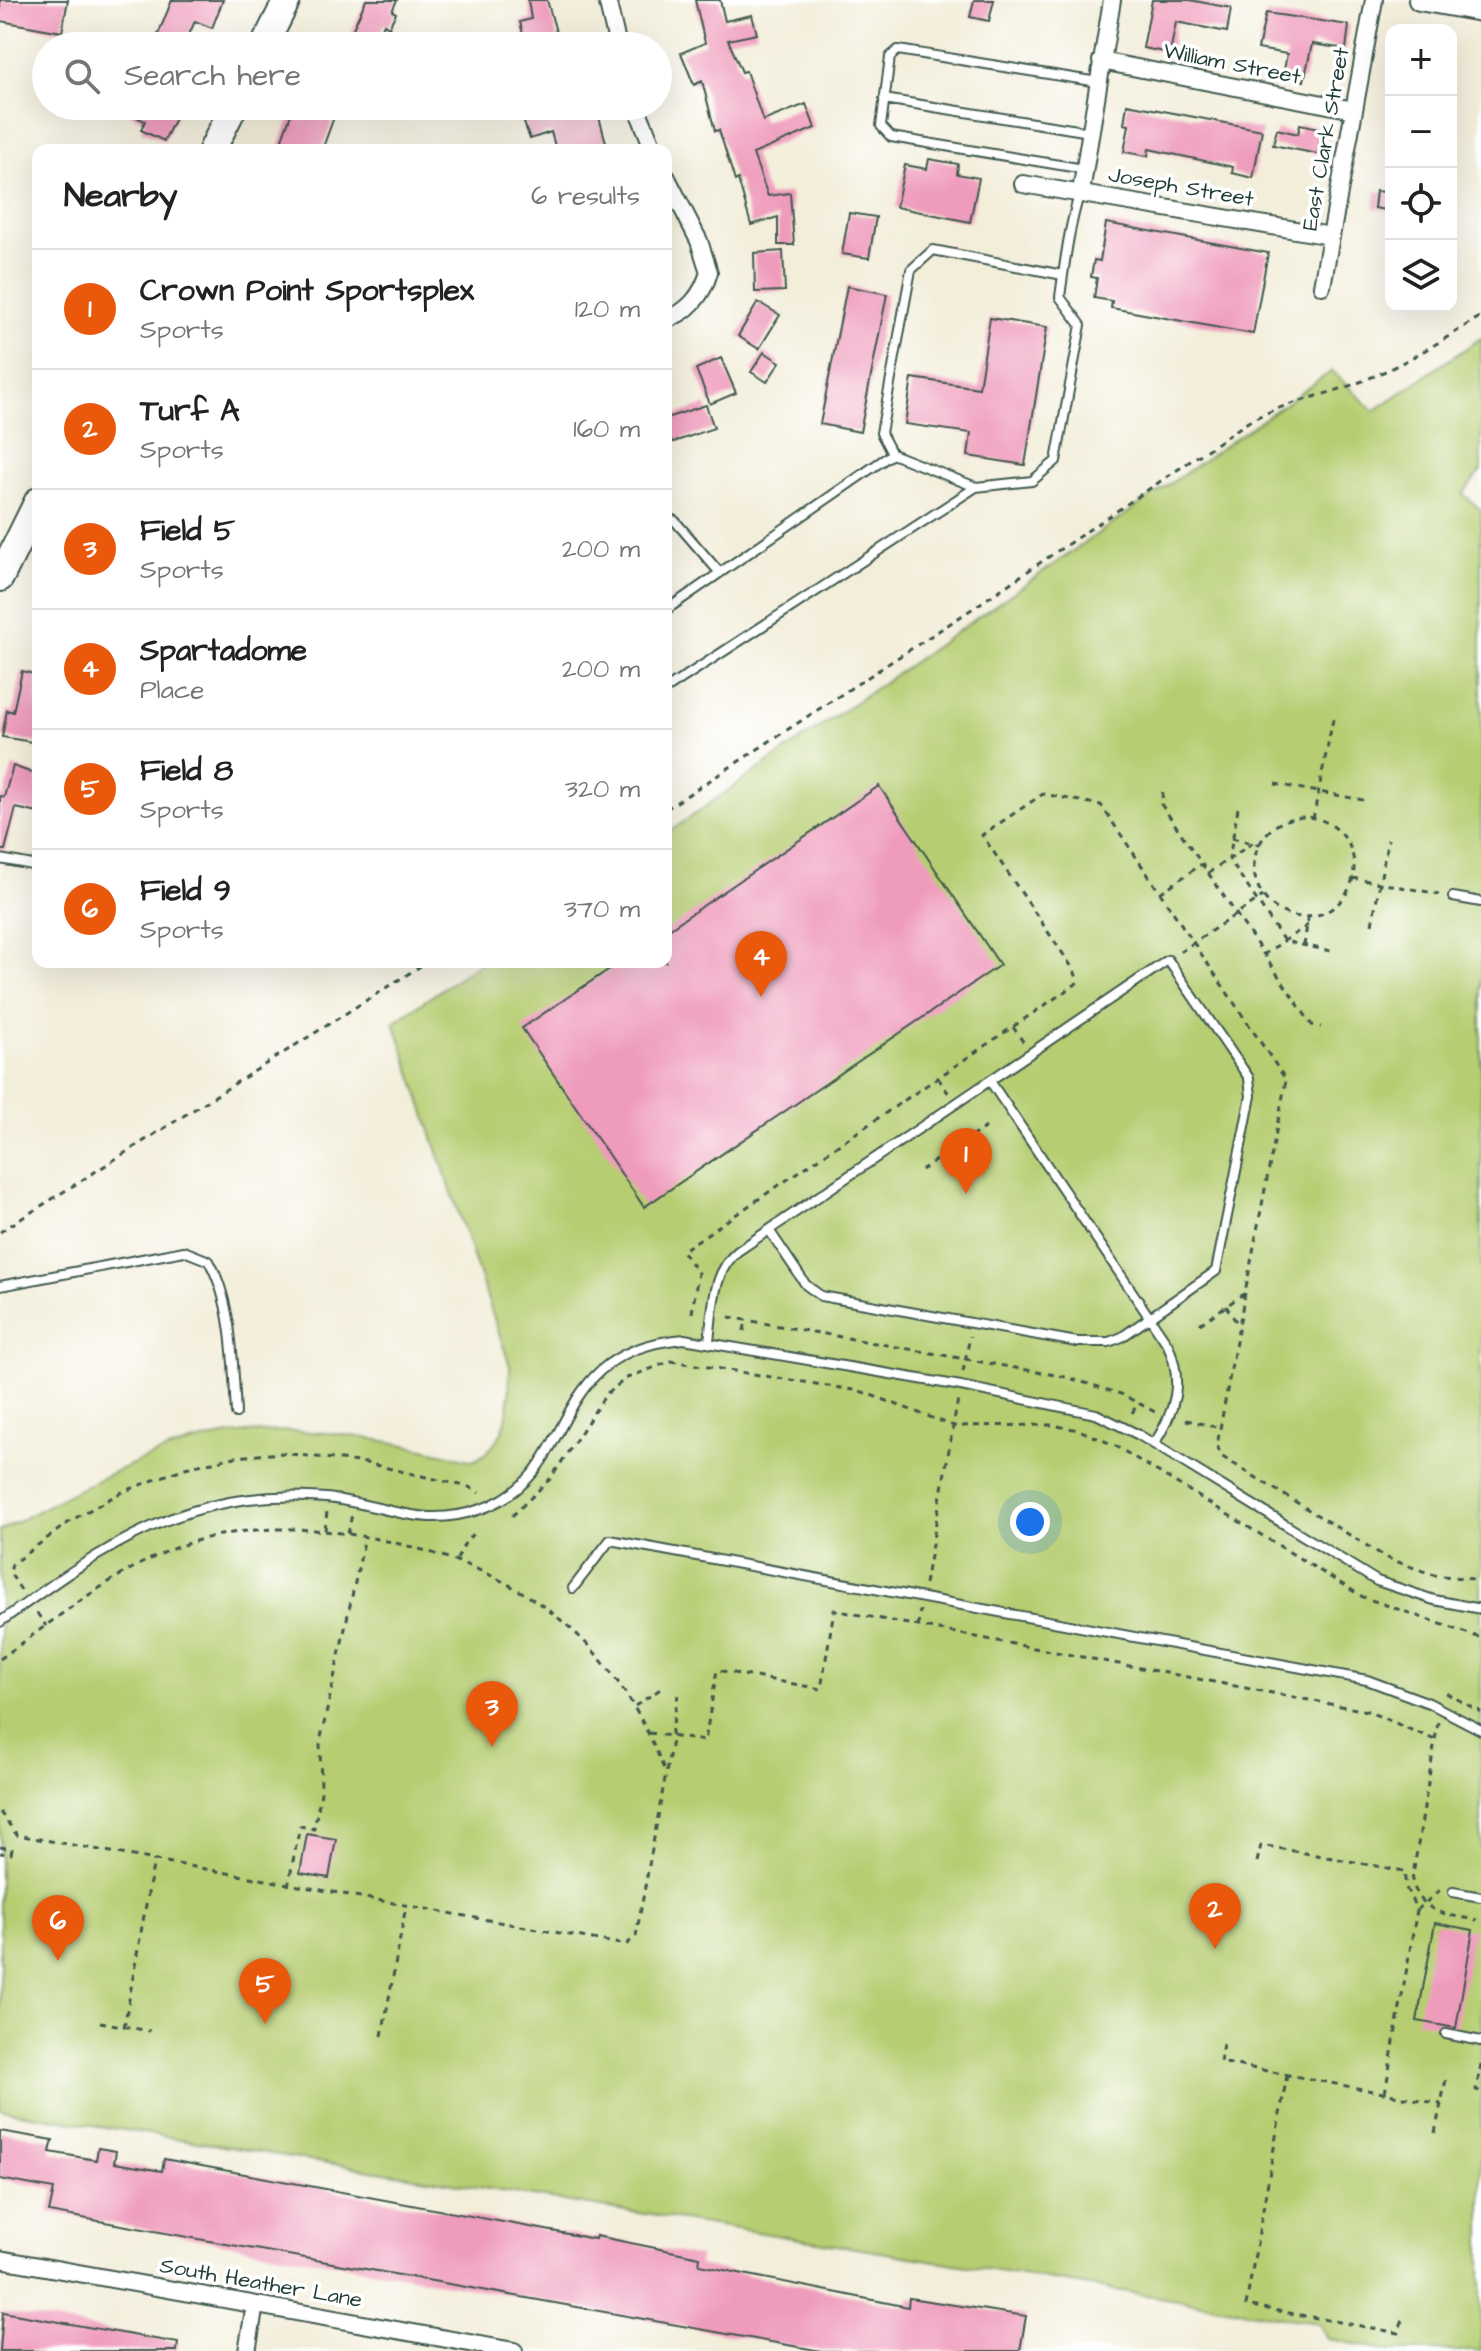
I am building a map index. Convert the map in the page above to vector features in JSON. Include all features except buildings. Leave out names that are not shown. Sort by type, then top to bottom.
[{"type":"main road","points":[[271,32],[287,0]]},
{"type":"main road","points":[[215,144],[227,120]]},
{"type":"main road","points":[[0,578],[32,513]]},
{"type":"street","points":[[607,0],[615,32]]},
{"type":"street","points":[[1081,192],[1112,0]]},
{"type":"street","name":"East Clark Street","points":[[1322,286],[1374,0]]},
{"type":"street","points":[[1419,0],[1481,11]]},
{"type":"street","name":"William Street","points":[[1101,61],[1354,110]]},
{"type":"street","points":[[642,120],[652,144]]},
{"type":"street","name":"Joseph Street","points":[[1023,184],[1331,236]]},
{"type":"street","points":[[672,189],[699,241],[709,272],[695,300],[672,317]]},
{"type":"street","name":"South Heather Lane","points":[[0,2259],[514,2351]]},
{"type":"street","points":[[247,2351],[255,2305]]},
{"type":"lane","points":[[1084,169],[891,137],[881,126],[890,57],[898,50],[1098,82]]},
{"type":"lane","points":[[884,99],[1090,132]]},
{"type":"lane","points":[[672,685],[976,487],[1032,481],[1056,461],[1081,325],[1060,297],[1071,219],[1081,192]]},
{"type":"lane","points":[[976,487],[892,454],[881,433],[911,270],[933,250],[1063,275]]},
{"type":"lane","points":[[672,606],[892,454]]},
{"type":"lane","points":[[672,520],[720,573]]},
{"type":"lane","points":[[0,859],[32,865]]},
{"type":"lane","points":[[1453,897],[1481,902]]},
{"type":"lane","points":[[709,1341],[723,1266],[769,1230],[1168,960],[1249,1078],[1251,1096],[1220,1263],[1210,1277],[1122,1337],[1098,1343],[821,1296],[806,1285],[769,1230]]},
{"type":"lane","points":[[990,1081],[1152,1318],[1173,1356],[1177,1383],[1171,1416],[1154,1444]]},
{"type":"lane","points":[[0,1286],[184,1251],[209,1261],[219,1283],[236,1413]]},
{"type":"lane","points":[[0,1622],[131,1534],[193,1510],[259,1498],[329,1498],[435,1519],[494,1504],[533,1474],[578,1392],[607,1364],[665,1340],[709,1341],[1075,1408],[1116,1422],[1377,1581],[1419,1596],[1481,1609]]},
{"type":"lane","points":[[573,1588],[610,1540],[1367,1680],[1429,1703],[1481,1730]]},
{"type":"lane","points":[[1453,1892],[1481,1897]]},
{"type":"lane","points":[[1446,2034],[1481,2041]]},
{"type":"path","points":[[672,805],[1248,422],[1276,407],[1357,383],[1419,356],[1481,316]]},
{"type":"path","points":[[1313,819],[1333,719]]},
{"type":"path","points":[[1275,784],[1363,800]]},
{"type":"path","points":[[1163,792],[1161,804],[1312,1025],[1321,1027]]},
{"type":"path","points":[[692,1313],[698,1273],[682,1251],[1078,981],[982,835],[1043,794],[1101,805],[1286,1080],[1218,1448],[1223,1458],[1361,1542],[1420,1571],[1473,1579]]},
{"type":"path","points":[[1238,808],[1229,859],[1256,900],[1284,941],[1335,952]]},
{"type":"path","points":[[1313,819],[1328,824],[1345,840],[1353,861],[1352,878],[1340,902],[1322,914],[1308,917],[1279,911],[1263,896],[1255,874],[1260,845],[1268,833],[1285,821],[1313,819]]},
{"type":"path","points":[[1232,838],[1260,845]]},
{"type":"path","points":[[1372,924],[1388,839]]},
{"type":"path","points":[[1208,873],[1254,842]]},
{"type":"path","points":[[1160,893],[1202,864]]},
{"type":"path","points":[[1352,878],[1453,897]]},
{"type":"path","points":[[1168,960],[1263,896]]},
{"type":"path","points":[[1304,946],[1308,917]]},
{"type":"path","points":[[1263,955],[1308,925]]},
{"type":"path","points":[[0,1232],[418,968]]},
{"type":"path","points":[[921,1170],[986,1127]]},
{"type":"path","points":[[1197,1326],[1245,1293]]},
{"type":"path","points":[[1226,1306],[1240,1327]]},
{"type":"path","points":[[729,1317],[1086,1382],[1157,1413]]},
{"type":"path","points":[[744,1331],[746,1320]]},
{"type":"path","points":[[925,1584],[972,1324]]},
{"type":"path","points":[[512,1516],[551,1478],[597,1404],[627,1378],[671,1361],[872,1394],[954,1426],[1052,1425],[1079,1430],[1114,1445],[1363,1597],[1481,1638]]},
{"type":"path","points":[[738,1370],[739,1362]]},
{"type":"path","points":[[1132,1413],[1139,1403]]},
{"type":"path","points":[[1186,1420],[1221,1428]]},
{"type":"path","points":[[1114,1445],[1117,1440]]},
{"type":"path","points":[[325,1530],[327,1511]]},
{"type":"path","points":[[348,1534],[352,1514]]},
{"type":"path","points":[[0,1659],[119,1576],[185,1545],[252,1530],[325,1530],[457,1559],[509,1583],[563,1620],[599,1656],[635,1707],[665,1772]]},
{"type":"path","points":[[457,1559],[466,1541],[477,1530]]},
{"type":"path","points":[[288,1886],[300,1826],[314,1829],[321,1793],[320,1742],[365,1537]]},
{"type":"path","points":[[918,1626],[921,1607]]},
{"type":"path","points":[[649,1733],[705,1741],[717,1670],[821,1689],[834,1610],[1367,1711],[1435,1740]]},
{"type":"path","points":[[36,1611],[46,1626]]},
{"type":"path","points":[[635,1707],[662,1688]]},
{"type":"path","points":[[1446,1693],[1481,1712]]},
{"type":"path","points":[[0,1812],[17,1835],[288,1886],[630,1944],[636,1936],[678,1695]]},
{"type":"path","points":[[1438,1721],[1412,1874],[1417,1895],[1426,1906],[1441,1914],[1477,1920]]},
{"type":"path","points":[[1257,1862],[1261,1845],[1404,1871],[1406,1888],[1417,1910],[1385,2093]]},
{"type":"path","points":[[124,2027],[154,1860]]},
{"type":"path","points":[[1417,1910],[1426,1906],[1443,1887]]},
{"type":"path","points":[[382,2036],[406,1905]]},
{"type":"path","points":[[100,2022],[150,2031]]},
{"type":"path","points":[[1223,2044],[1220,2062],[1441,2104]]},
{"type":"path","points":[[1481,2064],[1476,2090],[1481,2091]]},
{"type":"path","points":[[1287,2075],[1246,2305],[1399,2333],[1403,2315]]},
{"type":"path","points":[[1435,2133],[1446,2079]]},
{"type":"green space","points":[[1481,338],[1481,470],[1463,494],[1481,510],[1481,2351],[1391,2351],[1328,2339],[1317,2323],[0,2110],[0,1531],[119,1470],[199,1441],[277,1431],[316,1432],[395,1443],[473,1461],[486,1453],[502,1432],[508,1407],[510,1366],[394,1022],[472,968],[672,968],[672,830],[1332,371],[1374,411]]},
{"type":"place","name":"Spartadome","points":[[761,997]]},
{"type":"place","name":"Crown Point Sportsplex","points":[[966,1194]]},
{"type":"place","name":"Field 5","points":[[492,1747]]},
{"type":"place","name":"Turf A","points":[[1215,1949]]},
{"type":"place","name":"Field 9","points":[[58,1961]]},
{"type":"place","name":"Field 8","points":[[265,2024]]}]
